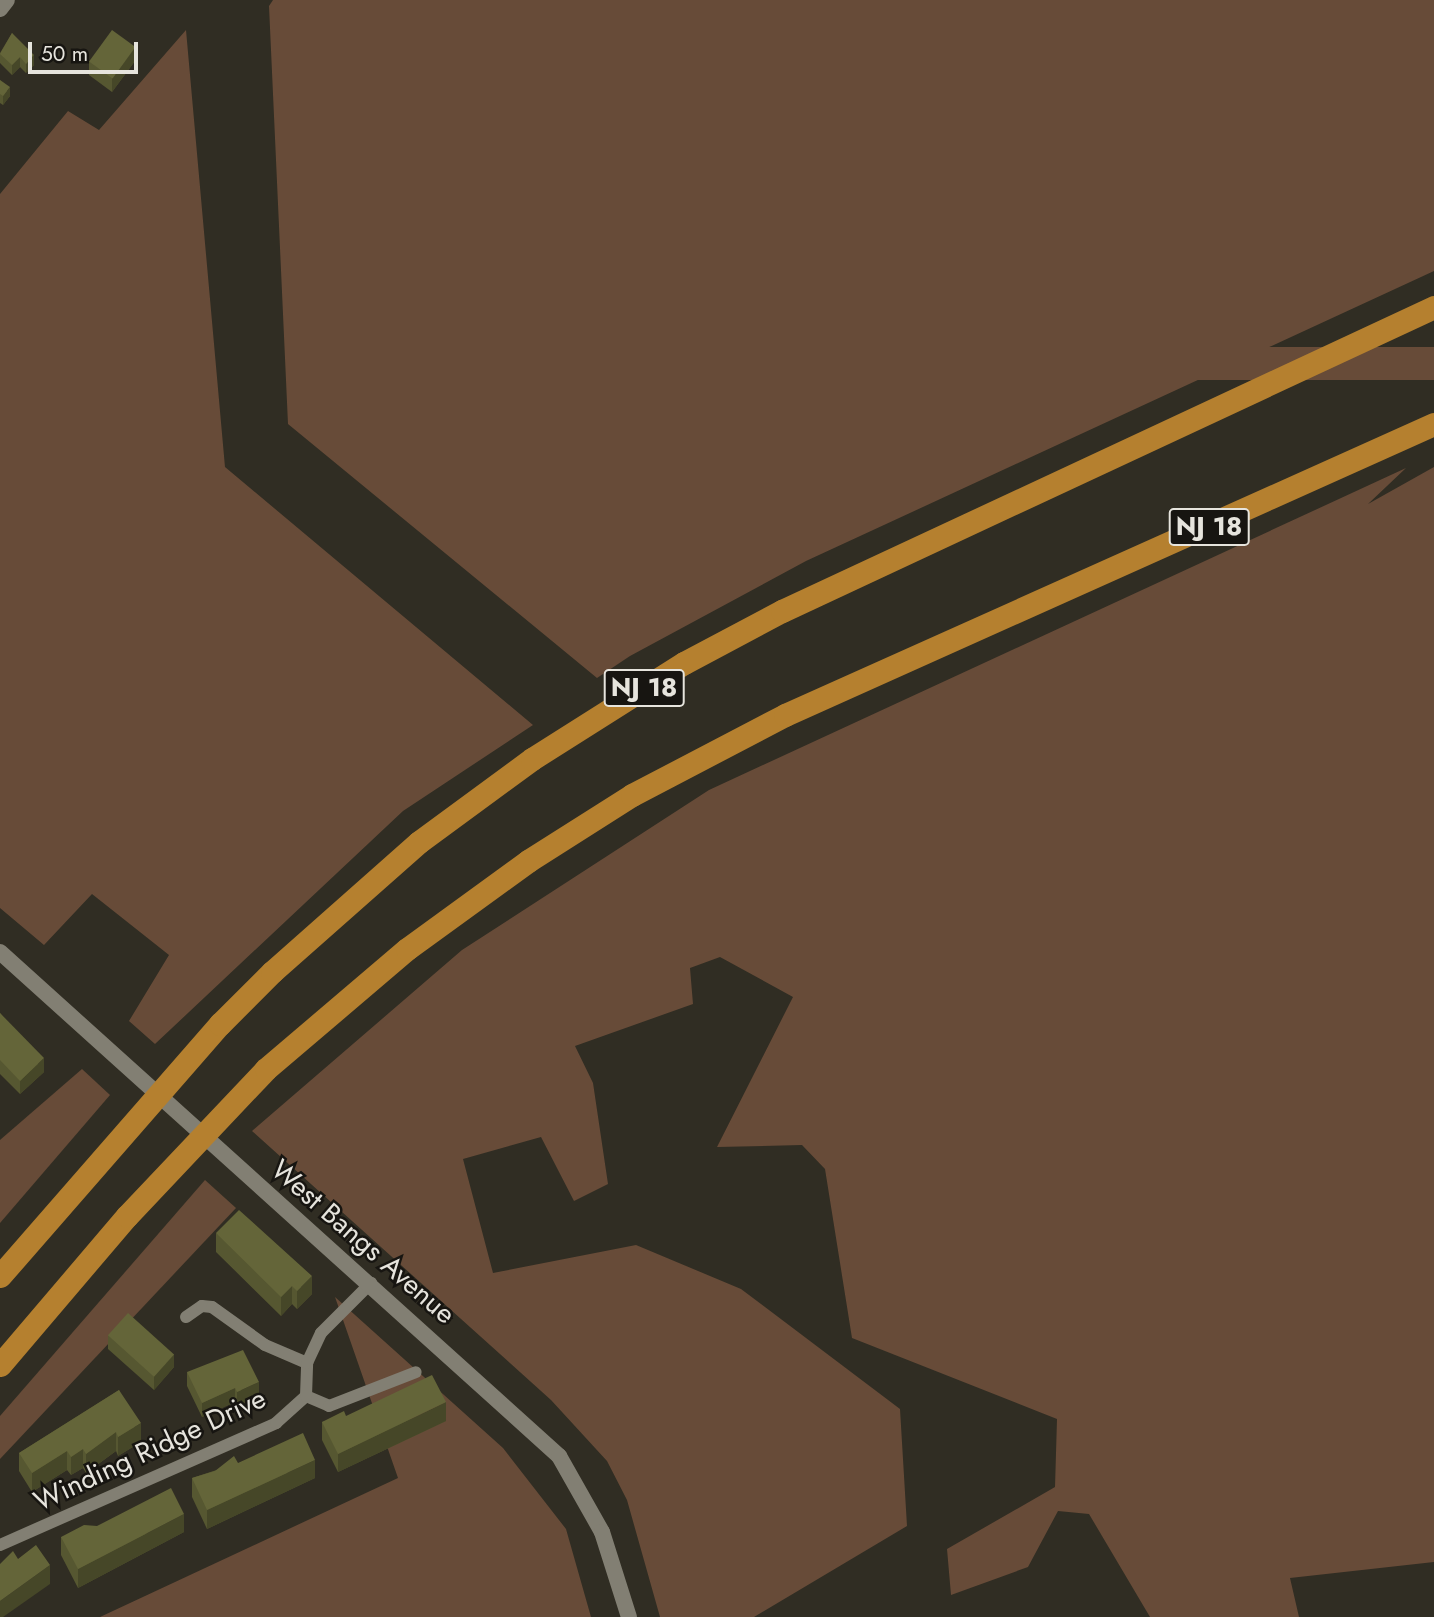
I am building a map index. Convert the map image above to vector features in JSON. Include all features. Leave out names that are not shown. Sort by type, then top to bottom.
[{"type":"highway","name":"NJ 18","points":[[0,1276],[220,1024],[272,972],[400,858],[532,759],[684,663],[782,611],[1434,307]]},
{"type":"highway","name":"NJ 18","points":[[0,1365],[127,1216],[267,1069],[407,949],[528,861],[632,796],[785,715],[1434,424]]},
{"type":"street","points":[[0,9],[7,0]]},
{"type":"street","name":"West Bangs Avenue","points":[[0,952],[241,1170],[371,1283],[559,1456],[602,1532],[629,1617]]},
{"type":"street","name":"Winding Ridge Drive","points":[[0,1545],[276,1423],[306,1396],[307,1363],[321,1333],[371,1283]]},
{"type":"street","points":[[186,1317],[202,1306],[212,1307],[265,1345],[307,1363]]},
{"type":"street","points":[[306,1396],[329,1406],[416,1372]]},
{"type":"shaded area","points":[[273,0],[1434,0],[1434,271],[806,561],[630,656],[597,678],[288,424],[269,6]]},
{"type":"shaded area","points":[[186,30],[225,467],[533,725],[403,811],[155,1044],[129,1021],[169,955],[92,894],[44,945],[0,908],[0,194],[68,111],[99,130]]},
{"type":"shaded area","points":[[863,347],[1434,347],[1434,380],[863,380]]},
{"type":"shaded area","points":[[1434,467],[1434,1562],[1290,1578],[1299,1617],[1150,1617],[1089,1514],[1058,1511],[1028,1567],[951,1595],[947,1549],[1055,1487],[1057,1419],[852,1338],[825,1169],[802,1145],[717,1147],[793,997],[720,957],[690,968],[693,1004],[575,1046],[593,1083],[608,1184],[574,1201],[541,1137],[463,1159],[493,1273],[636,1245],[741,1289],[900,1409],[907,1526],[754,1617],[660,1617],[627,1500],[607,1461],[551,1400],[252,1131],[462,950],[709,790],[1406,468],[1368,504]]},
{"type":"shaded area","points":[[82,1069],[110,1095],[0,1223],[0,1140]]},
{"type":"shaded area","points":[[205,1180],[236,1208],[0,1459],[0,1416]]},
{"type":"shaded area","points":[[335,1297],[503,1448],[566,1529],[591,1617],[100,1617],[398,1478]]},
{"type":"building","points":[[112,30],[135,47],[113,79],[89,62]]},
{"type":"building","points":[[12,33],[34,55],[26,64],[20,57],[12,65],[0,54]]},
{"type":"building","points":[[0,80],[10,87],[3,96],[0,94]]},
{"type":"building","points":[[0,1013],[44,1058],[20,1081],[0,1060]]},
{"type":"building","points":[[239,1210],[312,1276],[297,1291],[292,1286],[281,1297],[216,1233]]},
{"type":"building","points":[[128,1313],[174,1354],[154,1377],[108,1335]]},
{"type":"building","points":[[243,1350],[259,1382],[237,1392],[235,1388],[202,1403],[187,1372]]},
{"type":"building","points":[[432,1375],[446,1402],[338,1454],[322,1422],[344,1411],[346,1416]]},
{"type":"building","points":[[119,1390],[141,1423],[118,1437],[116,1432],[86,1454],[83,1449],[71,1457],[67,1451],[32,1473],[19,1453]]},
{"type":"building","points":[[303,1433],[315,1460],[207,1510],[192,1478],[215,1471],[234,1456],[238,1463]]},
{"type":"building","points":[[171,1488],[184,1514],[78,1569],[61,1537],[84,1525],[97,1526]]},
{"type":"building","points":[[36,1545],[50,1565],[0,1601],[0,1564],[13,1551],[18,1559]]}]
